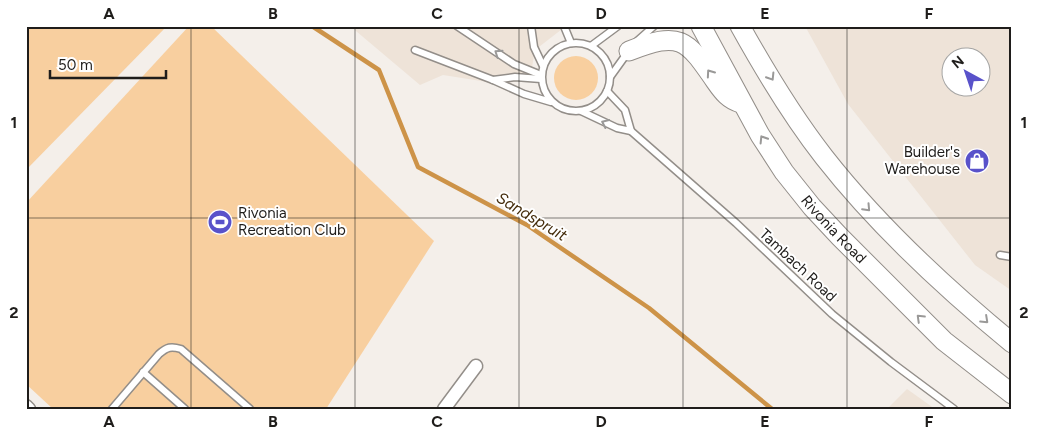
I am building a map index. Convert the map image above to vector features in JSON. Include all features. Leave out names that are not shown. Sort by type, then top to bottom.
[{"type":"main road","name":"Rivonia Road","points":[[700,26],[745,104],[760,135],[784,172],[840,237],[944,341],[1012,394]]},
{"type":"main road","points":[[743,29],[794,116],[823,156],[865,206],[902,244],[1012,343]]},
{"type":"main road","points":[[629,51],[662,40],[680,41],[696,53],[725,94],[733,101],[745,104]]},
{"type":"street","points":[[444,409],[476,366]]},
{"type":"street","points":[[26,406],[30,409]]},
{"type":"lane","points":[[457,26],[514,64],[541,77]]},
{"type":"lane","points":[[531,26],[534,47],[543,66]]},
{"type":"lane","points":[[564,26],[572,43]]},
{"type":"lane","points":[[591,46],[618,26]]},
{"type":"lane","points":[[581,111],[596,105],[607,91],[610,77],[629,51],[654,26]]},
{"type":"lane","points":[[551,102],[543,89],[541,77],[543,66],[557,48],[572,43],[591,46],[605,59],[610,77]]},
{"type":"lane","name":"Tambach Road","points":[[415,50],[493,80],[517,92],[551,102],[565,110],[581,111],[617,128],[631,131],[736,223],[832,314],[891,362],[954,409]]},
{"type":"lane","points":[[493,80],[514,77],[541,77]]},
{"type":"lane","name":"Tambach Road","points":[[607,91],[625,110],[631,131]]},
{"type":"lane","points":[[1000,255],[1012,257]]},
{"type":"lane","points":[[115,408],[159,354],[166,348],[173,346],[181,349],[250,409]]},
{"type":"lane","points":[[143,372],[186,409]]},
{"type":"shaded area","points":[[26,26],[167,26],[26,170]]},
{"type":"shaded area","name":"Rivonia Recreation Club","points":[[189,26],[211,26],[434,241],[326,409],[53,409],[26,384],[26,203]]},
{"type":"shaded area","points":[[350,26],[566,26],[535,50],[530,79],[500,84],[443,75],[420,85]]},
{"type":"shaded area","points":[[805,26],[1012,26],[1012,291],[975,265],[848,104]]},
{"type":"shaded area","points":[[572,56],[580,56],[592,62],[598,78],[592,94],[580,100],[572,100],[560,94],[554,82],[554,74],[560,62]]},
{"type":"shaded area","points":[[907,389],[935,409],[887,409]]},
{"type":"waterway","name":"Sandspruit","points":[[312,26],[379,70],[418,167],[527,225],[649,308],[772,409]]},
{"type":"place","name":"Builder's Warehouse","points":[[977,161]]},
{"type":"place","name":"Rivonia Recreation Club","points":[[220,222]]}]
